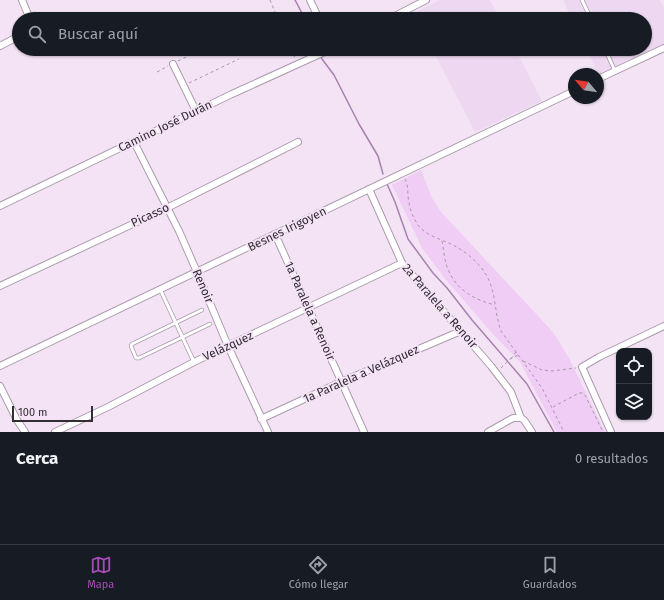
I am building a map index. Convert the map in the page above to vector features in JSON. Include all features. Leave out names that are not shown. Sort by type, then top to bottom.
[{"type":"street","points":[[22,0],[27,12]]},
{"type":"street","points":[[310,0],[316,12]]},
{"type":"street","points":[[403,12],[426,0]]},
{"type":"street","points":[[0,46],[12,40]]},
{"type":"street","points":[[652,54],[664,48]]},
{"type":"street","name":"Camino José Durán","points":[[0,206],[196,111],[316,56]]},
{"type":"street","points":[[604,77],[647,56]]},
{"type":"street","points":[[173,64],[196,111]]},
{"type":"street","name":"Besnes Irigoyen","points":[[0,366],[568,94]]},
{"type":"street","name":"Renoir","points":[[134,142],[197,272],[228,346],[268,432]]},
{"type":"street","name":"Picasso","points":[[0,286],[167,208],[298,142]]},
{"type":"street","name":"2a Paralela a Renoir","points":[[370,189],[402,263],[491,366],[510,392],[521,418],[532,432]]},
{"type":"street","name":"1a Paralela a Renoir","points":[[276,234],[364,432]]},
{"type":"street","name":"Velázquez","points":[[55,432],[108,407],[194,362],[402,263]]},
{"type":"street","points":[[611,432],[582,367],[599,357],[664,326]]},
{"type":"street","name":"1a Paralela a Velázquez","points":[[261,419],[341,382],[461,331]]},
{"type":"street","points":[[0,386],[17,420],[25,432]]},
{"type":"street","points":[[488,432],[513,418],[521,418]]},
{"type":"lane","points":[[582,0],[588,12]]},
{"type":"lane","points":[[608,56],[616,71]]},
{"type":"lane","points":[[160,289],[194,362]]},
{"type":"lane","points":[[202,310],[132,344],[131,346],[136,358],[139,358],[210,324]]},
{"type":"path","points":[[270,0],[275,12]]},
{"type":"path","points":[[157,72],[189,56]]},
{"type":"path","points":[[294,56],[297,64]]},
{"type":"path","points":[[184,86],[239,59]]},
{"type":"path","points":[[402,174],[407,182],[409,204],[413,217],[419,227],[430,235],[451,244],[472,257],[484,271],[492,288],[497,322],[501,331],[542,388],[564,432]]},
{"type":"path","points":[[442,241],[448,269],[455,282],[472,297],[495,305]]},
{"type":"path","points":[[510,360],[516,352]]},
{"type":"path","points":[[503,366],[518,355]]},
{"type":"path","points":[[522,361],[542,370],[568,370],[582,367]]},
{"type":"path","points":[[552,407],[579,393],[583,393],[602,432]]},
{"type":"shaded area","points":[[440,0],[490,0],[496,12],[416,12]]},
{"type":"shaded area","points":[[563,0],[660,0],[664,8],[664,45],[652,51],[652,12],[569,12]]},
{"type":"shaded area","points":[[436,56],[519,56],[542,101],[475,132]]},
{"type":"shaded area","points":[[590,56],[640,56],[604,73],[604,68],[596,68]]},
{"type":"shaded area","points":[[421,170],[432,198],[441,212],[553,332],[570,360],[605,432],[557,432],[520,362],[491,332],[446,280],[422,248],[392,185]]},
{"type":"waterway","points":[[295,0],[301,12]]},
{"type":"waterway","points":[[321,56],[334,75],[359,124],[378,156],[383,174]]},
{"type":"waterway","points":[[387,184],[408,239],[433,273],[527,384],[554,432]]}]
